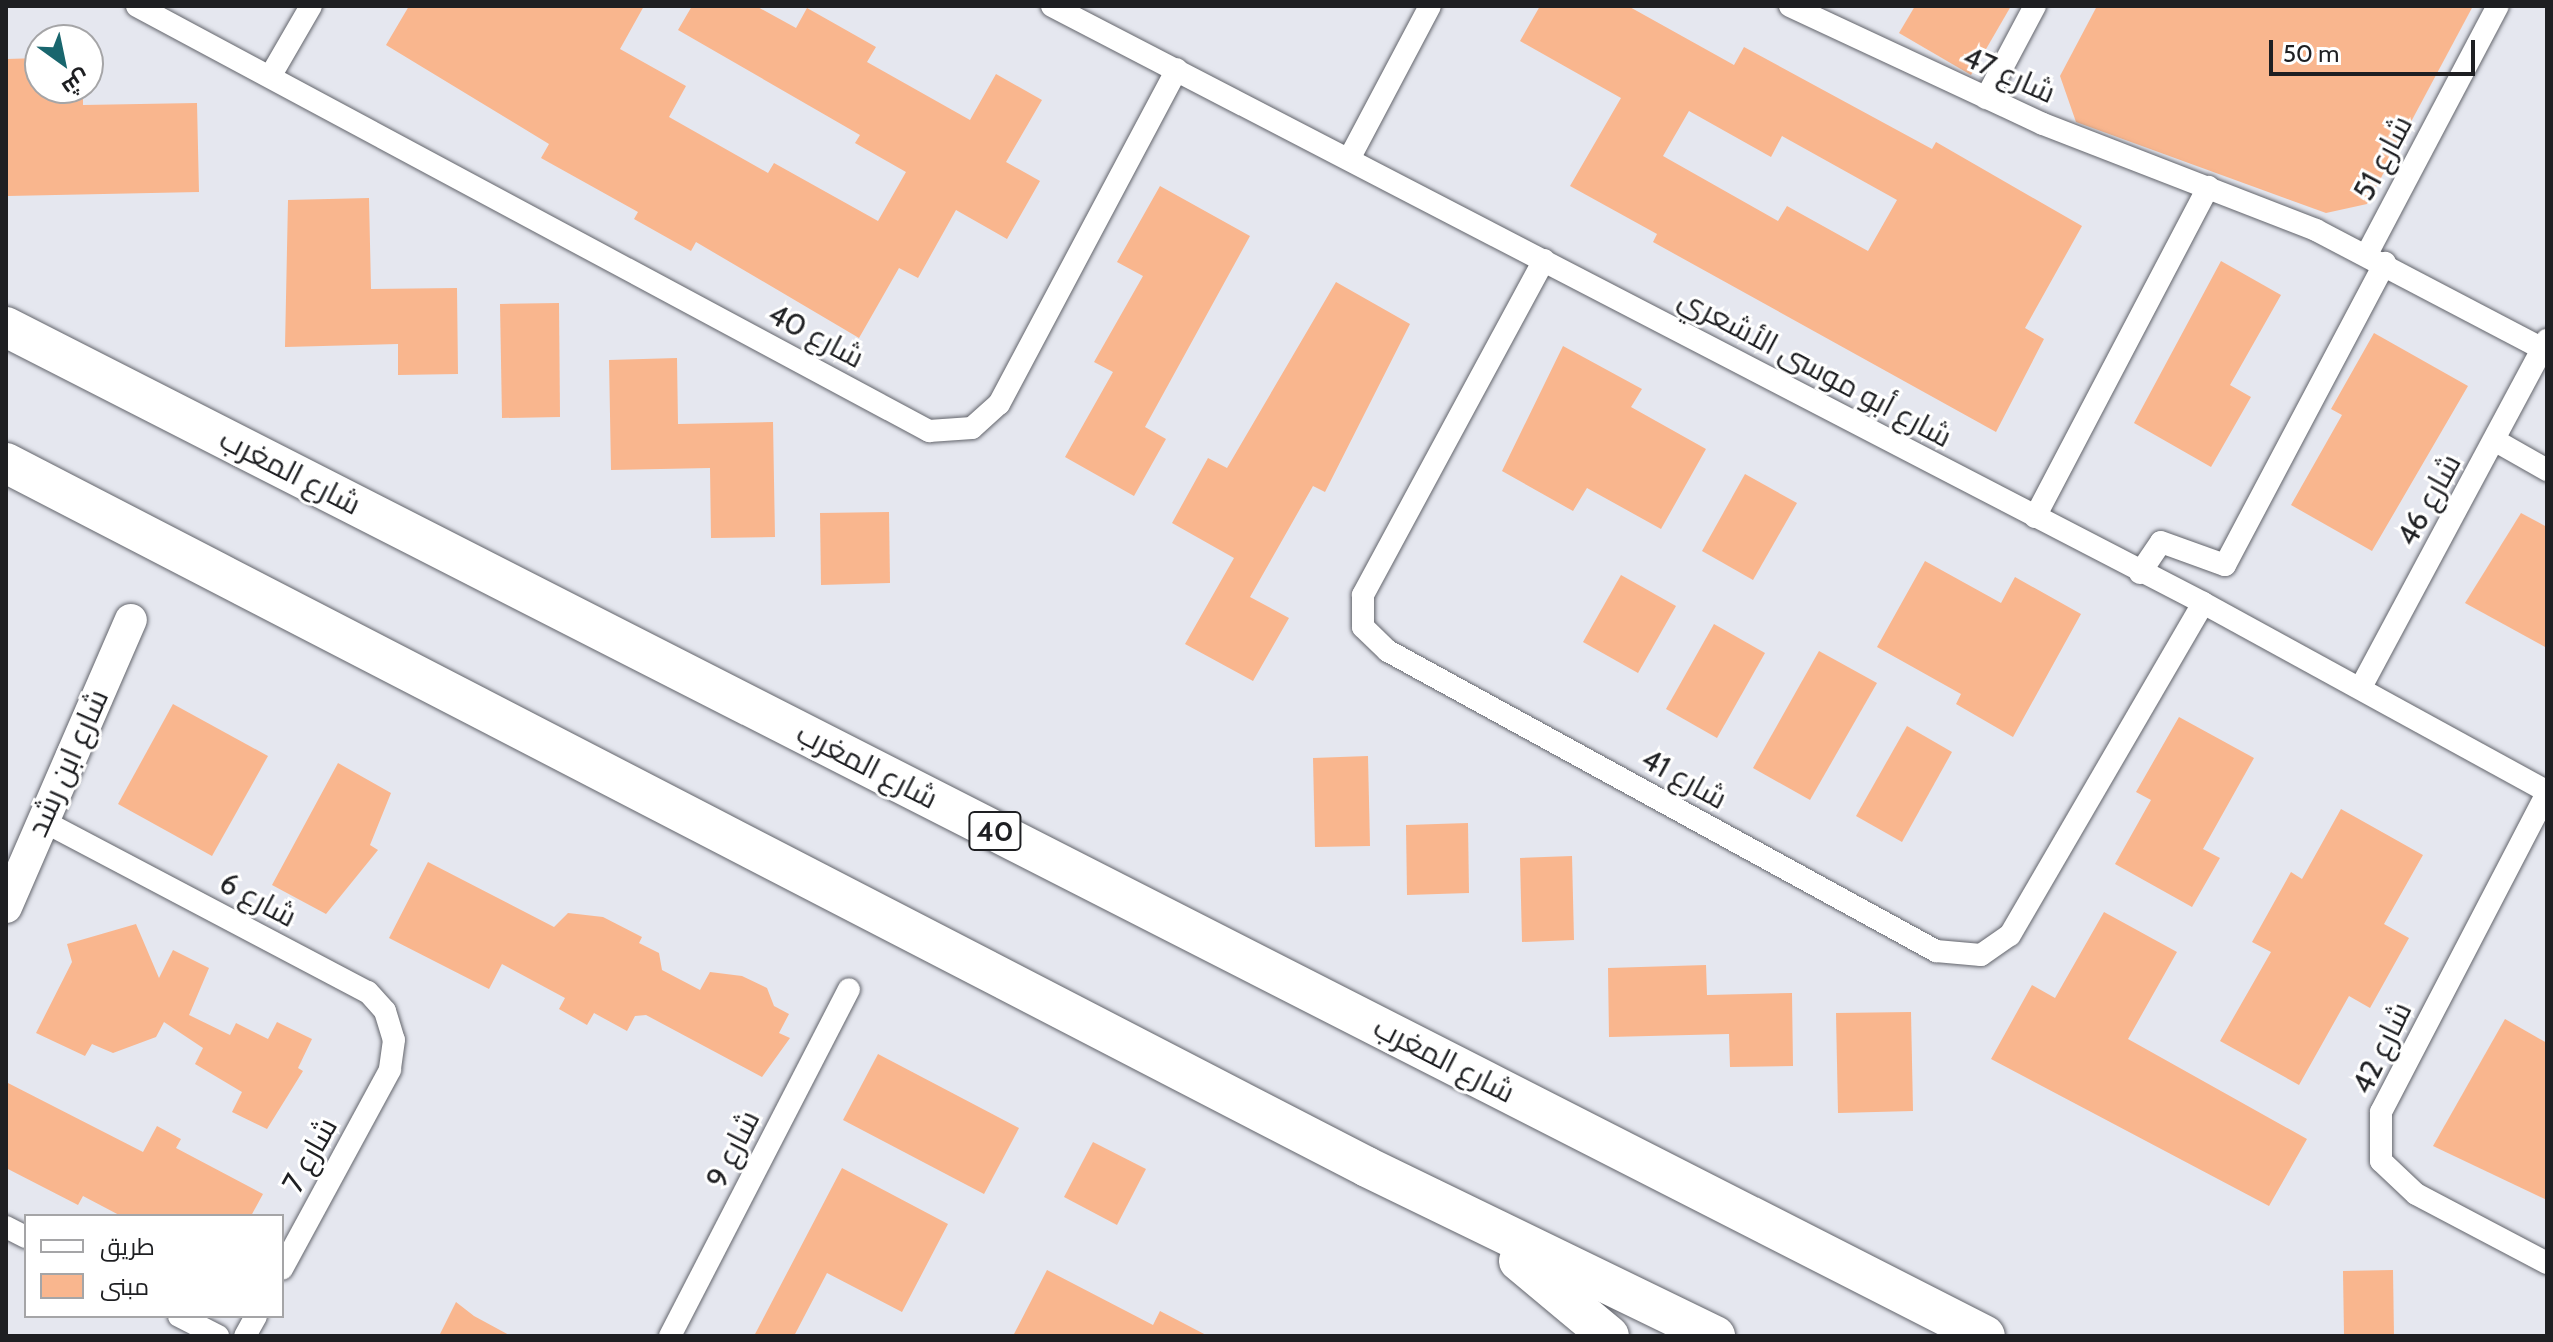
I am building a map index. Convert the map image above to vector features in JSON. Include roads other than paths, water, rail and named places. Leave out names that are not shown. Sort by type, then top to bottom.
[{"type":"highway","points":[[6,319],[52,350]]},
{"type":"highway","name":"شارع المغرب","points":[[6,327],[1985,1336]]},
{"type":"highway","points":[[6,463],[1395,1180],[1715,1336]]},
{"type":"highway","points":[[1395,1180],[1551,1283],[1609,1336]]},
{"type":"street","name":"شارع 40","points":[[137,6],[271,75],[929,431],[972,428],[999,404],[1177,69]]},
{"type":"street","points":[[271,75],[311,6]]},
{"type":"street","points":[[1349,159],[1430,6]]},
{"type":"street","name":"شارع 47","points":[[1790,6],[1986,98],[2208,187],[2376,259],[2545,344]]},
{"type":"street","points":[[1986,98],[2035,6]]},
{"type":"street","name":"شارع 51","points":[[2140,573],[2161,542],[2225,565],[2498,6]]},
{"type":"street","name":"شارع أبو موسى الأشعري","points":[[1062,8],[2140,573],[2203,603],[2361,687],[2547,792]]},
{"type":"street","points":[[2035,517],[2208,187]]},
{"type":"street","name":"شارع 41","points":[[1544,260],[1363,595],[1363,627],[1388,651],[1936,951],[1981,955],[2010,935],[2203,603]]},
{"type":"street","name":"شارع 46","points":[[2361,687],[2496,441],[2545,344]]},
{"type":"street","points":[[2496,441],[2547,470]]},
{"type":"street","name":"شارع ابن رشد","points":[[6,907],[131,620]]},
{"type":"street","name":"شارع 42","points":[[2547,792],[2381,1112],[2381,1161],[2416,1194],[2547,1263]]},
{"type":"street","name":"شارع 6","points":[[43,821],[368,992],[385,1011],[394,1040],[390,1070]]},
{"type":"street","name":"شارع 9","points":[[670,1336],[849,989]]},
{"type":"street","name":"شارع 7","points":[[284,1265],[390,1070]]},
{"type":"street","points":[[6,1227],[24,1236]]},
{"type":"street","points":[[183,1318],[218,1336]]},
{"type":"street","points":[[245,1336],[255,1318]]}]
